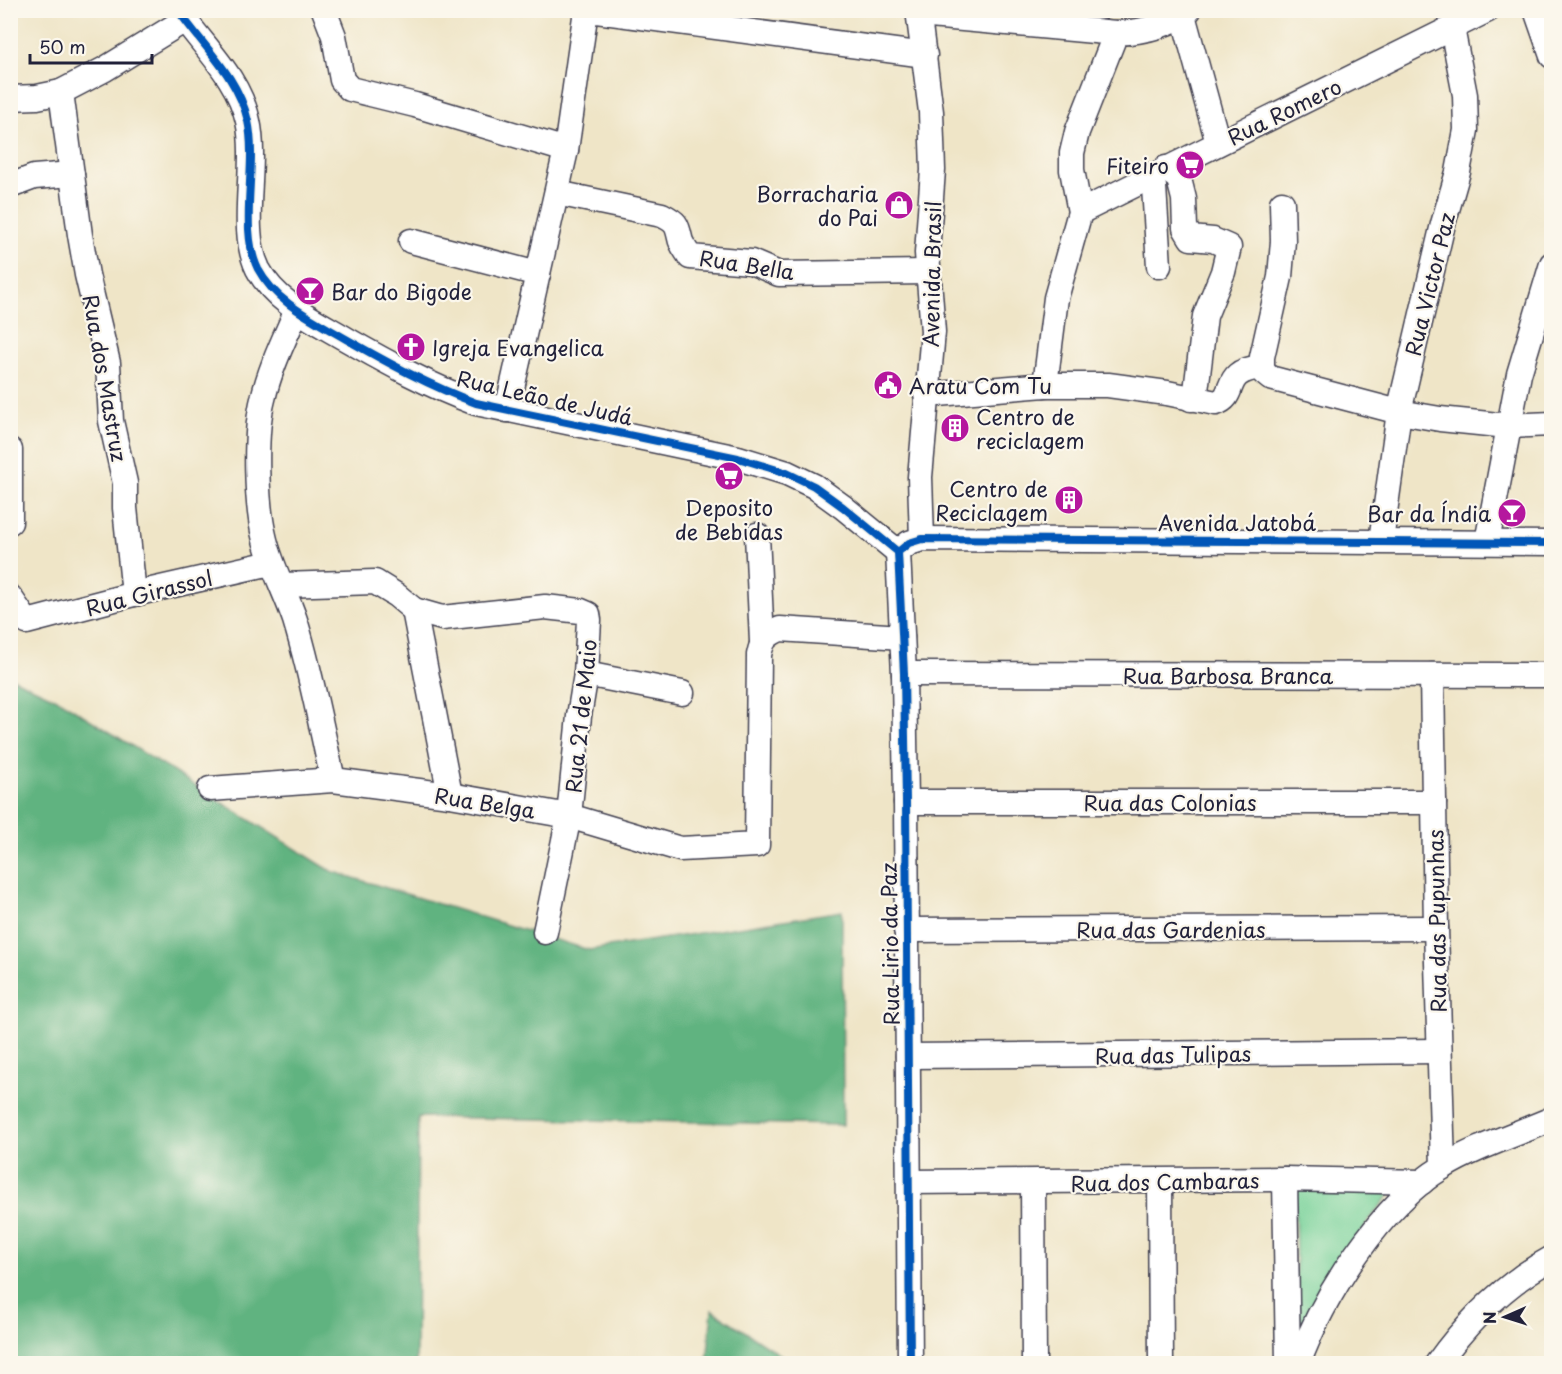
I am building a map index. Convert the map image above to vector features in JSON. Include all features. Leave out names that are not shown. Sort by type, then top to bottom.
[{"type":"street","points":[[324,10],[334,36],[342,80],[350,90],[415,105],[566,150]]},
{"type":"street","points":[[507,410],[566,150],[587,10],[925,55]]},
{"type":"street","name":"Rua Romero","points":[[1080,212],[1488,10]]},
{"type":"street","points":[[1536,10],[1551,56]]},
{"type":"street","points":[[918,13],[1116,33],[1139,32],[1161,26],[1186,13],[1218,143]]},
{"type":"street","name":"Avenida Brasil","points":[[918,13],[931,112],[933,170],[927,253],[933,332],[920,477],[922,539]]},
{"type":"street","points":[[10,98],[37,97],[61,92],[105,69],[182,15]]},
{"type":"street","name":"Rua Leão de Judá","points":[[182,15],[231,77],[240,96],[248,120],[252,150],[249,211],[251,245],[258,268],[272,289],[297,310],[394,367],[446,392],[476,403],[738,458],[787,472],[824,493],[898,552]]},
{"type":"street","name":"Rua Victor Paz","points":[[1381,541],[1399,412],[1466,130],[1465,95],[1452,28]]},
{"type":"street","points":[[1045,385],[1056,298],[1080,212],[1072,170],[1072,153],[1077,132],[1116,33]]},
{"type":"street","name":"Rua dos Mastruz","points":[[61,92],[87,275],[108,363],[111,421],[125,483],[125,508],[134,594]]},
{"type":"street","points":[[1159,266],[1154,187],[1159,172],[1179,179],[1184,199],[1185,228],[1191,238],[1213,240],[1229,247],[1223,272],[1205,316],[1196,391],[1191,399]]},
{"type":"street","points":[[10,186],[34,177],[72,174]]},
{"type":"street","name":"Rua Bella","points":[[556,193],[662,215],[671,220],[679,229],[680,240],[690,257],[751,262],[779,274],[927,272]]},
{"type":"street","points":[[1282,203],[1283,241],[1280,277],[1262,357],[1264,373],[1270,378],[1399,412],[1509,426],[1551,424]]},
{"type":"street","points":[[411,241],[538,274]]},
{"type":"street","points":[[1487,542],[1519,374],[1551,264]]},
{"type":"street","points":[[297,310],[271,371],[262,402],[258,500],[264,538],[271,563],[296,622],[333,780]]},
{"type":"street","points":[[926,396],[1045,385],[1108,385],[1167,393],[1211,403],[1222,401],[1238,373],[1262,367]]},
{"type":"street","points":[[10,450],[10,522]]},
{"type":"street","points":[[757,535],[762,642]]},
{"type":"street","points":[[898,552],[909,543],[922,539]]},
{"type":"street","name":"Avenida Jatobá","points":[[922,539],[1551,543]]},
{"type":"street","name":"Rua Lirio da Paz","points":[[898,552],[904,674],[906,802],[910,1364]]},
{"type":"street","name":"Rua Girassol","points":[[10,597],[27,622],[134,594],[271,563]]},
{"type":"street","points":[[282,585],[375,582],[414,610],[450,795]]},
{"type":"street","name":"Rua 21 de Maio","points":[[414,610],[442,618],[545,607],[581,610],[588,614],[590,620],[586,674],[579,717],[569,816],[545,932]]},
{"type":"street","points":[[762,642],[768,634],[780,629],[902,636]]},
{"type":"street","name":"Rua Belga","points":[[210,789],[333,780],[450,795],[569,816],[680,849],[757,845],[759,655],[762,642]]},
{"type":"street","points":[[586,674],[682,693]]},
{"type":"street","name":"Rua Barbosa Branca","points":[[904,674],[1551,675]]},
{"type":"street","name":"Rua das Pupunhas","points":[[1432,675],[1443,1167]]},
{"type":"street","name":"Rua das Colonias","points":[[906,802],[1434,802]]},
{"type":"street","name":"Rua das Gardenias","points":[[906,930],[1436,928]]},
{"type":"street","name":"Rua das Tulipas","points":[[908,1056],[1439,1051]]},
{"type":"street","points":[[1298,1364],[1306,1340],[1335,1289],[1372,1233],[1402,1199],[1443,1167],[1551,1119]]},
{"type":"street","points":[[1285,1179],[1288,1364]]},
{"type":"street","name":"Rua dos Cambaras","points":[[909,1182],[1285,1179],[1422,1182]]},
{"type":"street","points":[[1160,1181],[1161,1364]]},
{"type":"street","points":[[1033,1182],[1034,1364]]},
{"type":"street","points":[[1437,1364],[1469,1323],[1510,1287],[1551,1258]]},
{"type":"green space","points":[[10,677],[59,700],[331,871],[589,950],[842,911],[843,1125],[418,1117],[416,1363],[11,1363]]},
{"type":"green space","points":[[1394,1189],[1370,1219],[1297,1346],[1295,1190]]},
{"type":"green space","points":[[712,1310],[793,1363],[707,1363]]},
{"type":"cycle path","points":[[178,10],[228,76],[243,105],[250,139],[249,235],[252,253],[266,281],[285,301],[393,365],[476,403],[738,458],[787,473],[814,486],[898,552]]},
{"type":"cycle path","points":[[910,1364],[906,802],[904,674],[898,552],[909,543],[922,539],[1552,543]]},
{"type":"place","name":"Fiteiro","points":[[1190,165]]},
{"type":"place","name":"Borracharia do Pai","points":[[899,205]]},
{"type":"place","name":"Bar do Bigode","points":[[310,291]]},
{"type":"place","name":"Igreja Evangelica","points":[[411,347]]},
{"type":"place","name":"Aratu Com Tu","points":[[888,385]]},
{"type":"place","name":"Centro de reciclagem","points":[[955,428]]},
{"type":"place","name":"Deposito de Bebidas","points":[[729,476]]},
{"type":"place","name":"Centro de Reciclagem","points":[[1069,500]]},
{"type":"place","name":"Bar da Índia","points":[[1512,513]]}]
